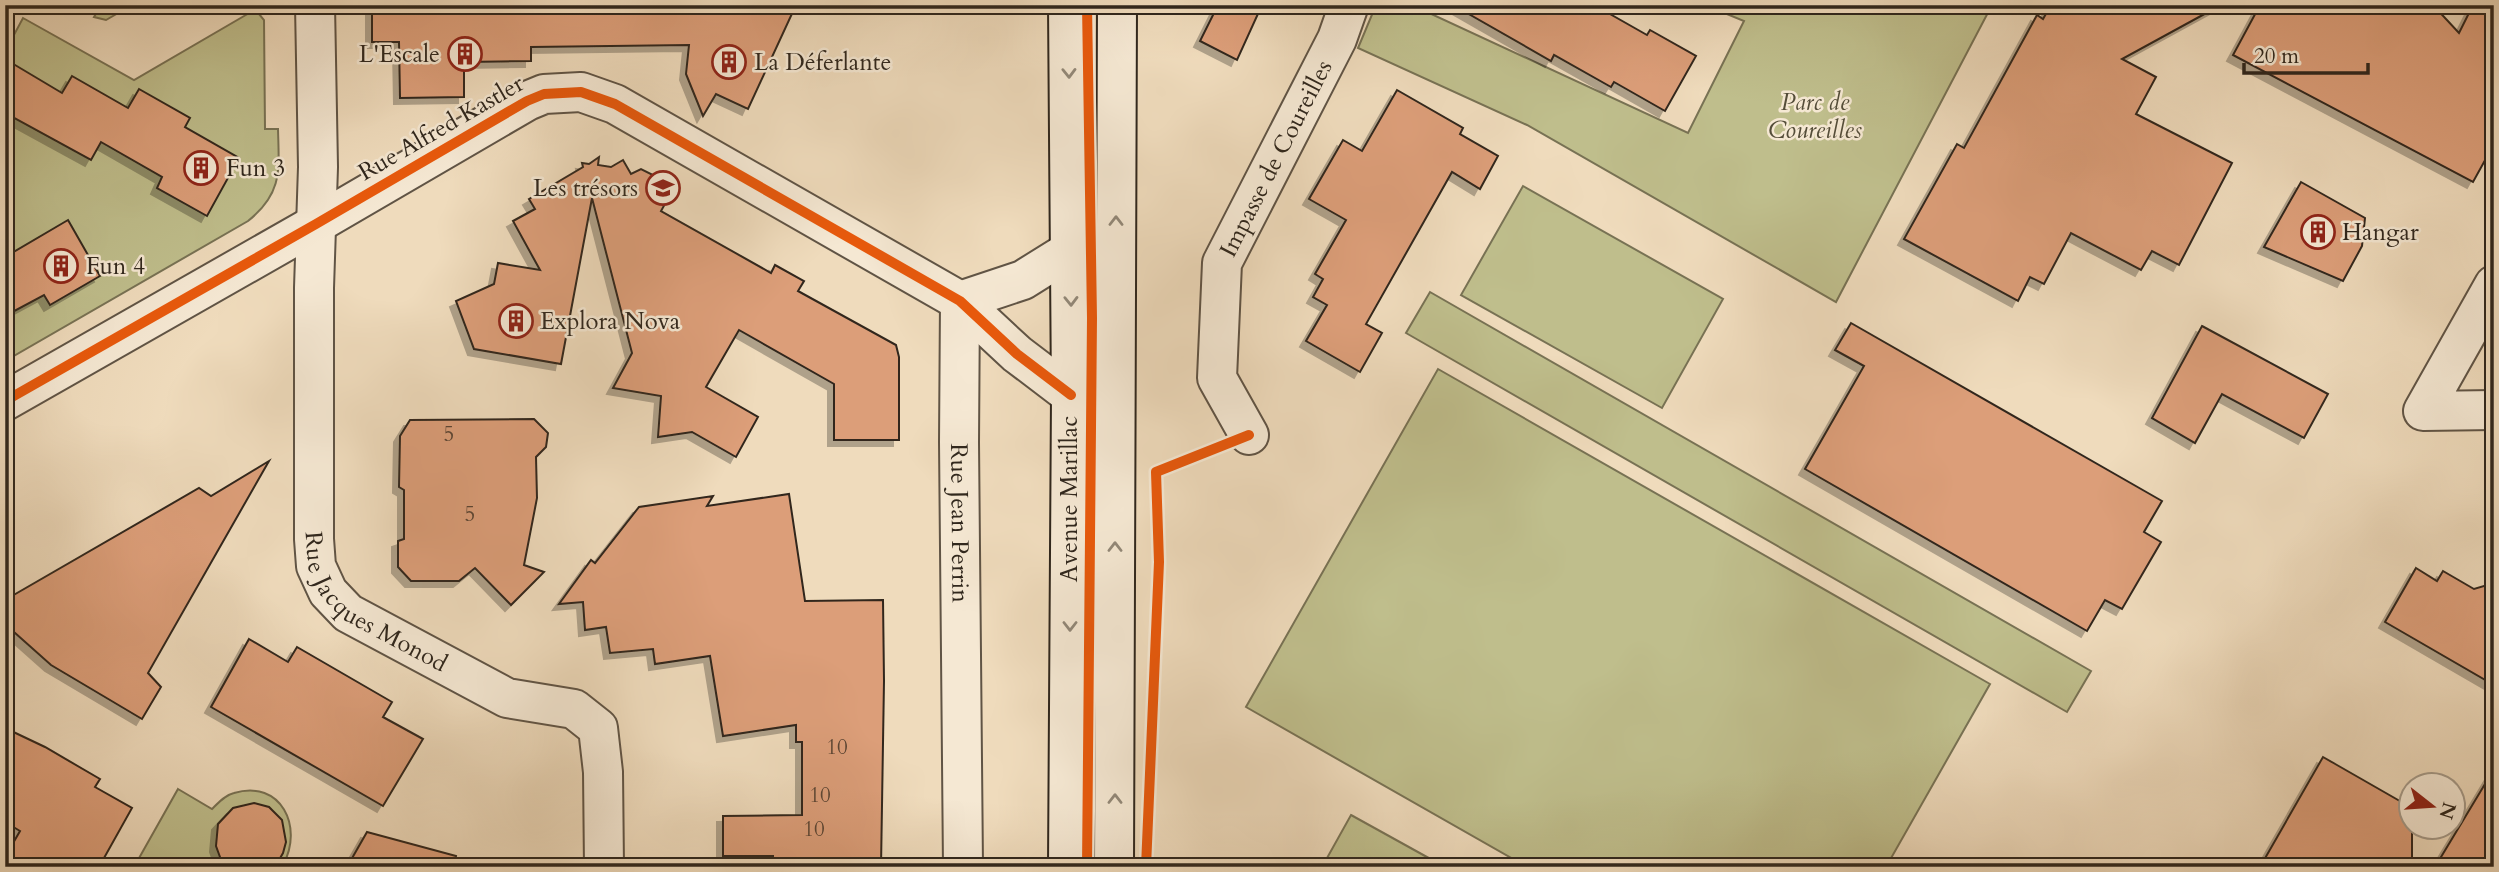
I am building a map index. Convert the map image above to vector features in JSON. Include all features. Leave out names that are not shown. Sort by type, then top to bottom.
[{"type":"street","name":"Rue Jacques Monod","points":[[315,5],[318,167],[314,539],[316,566],[328,592],[348,613],[507,698],[574,709],[598,728],[603,772],[604,867]]},
{"type":"street","name":"Avenue Marillac","points":[[1068,5],[1071,250],[1068,867]]},
{"type":"street","name":"Avenue Marillac","points":[[1114,867],[1117,5]]},
{"type":"street","name":"Impasse de Coureilles","points":[[1249,435],[1217,378],[1222,262],[1337,39],[1349,5]]},
{"type":"street","name":"Rue Alfred Kastler","points":[[5,401],[527,101],[544,94],[582,92],[615,104],[960,301],[1017,354],[1071,394]]},
{"type":"street","points":[[960,301],[1023,280],[1071,250]]},
{"type":"street","points":[[2494,285],[2423,411],[2494,410]]},
{"type":"street","name":"Rue Jean Perrin","points":[[960,301],[963,867]]},
{"type":"green space","points":[[101,5],[132,5],[106,20],[94,17]]},
{"type":"green space","name":"Parc de Coureilles","points":[[1376,5],[1412,5],[1688,133],[1744,21],[1705,5],[1992,5],[1836,302],[1527,125],[1358,48]]},
{"type":"green space","points":[[251,12],[259,14],[264,20],[265,129],[278,129],[278,169],[268,201],[248,221],[5,361],[5,45],[8,46],[23,18],[134,80]]},
{"type":"green space","points":[[1523,186],[1723,299],[1662,408],[1461,295]]},
{"type":"green space","points":[[1430,292],[2091,671],[2067,712],[1406,333]]},
{"type":"green space","points":[[1438,369],[1990,684],[1886,867],[1527,867],[1246,707]]},
{"type":"green space","points":[[178,789],[212,809],[234,793],[264,793],[276,800],[289,822],[291,836],[283,865],[285,867],[134,867]]},
{"type":"green space","points":[[1351,815],[1445,867],[1322,867]]},
{"type":"building","name":"L'Escale","points":[[372,5],[796,5],[748,109],[716,94],[703,116],[686,74],[689,45],[531,47],[531,61],[464,62],[464,97],[400,98],[399,42],[372,42]]},
{"type":"building","points":[[1218,5],[1262,5],[1237,60],[1200,41]]},
{"type":"building","points":[[1453,5],[1594,5],[1647,35],[1650,30],[1696,56],[1665,111],[1614,82],[1611,87],[1554,55],[1551,61]]},
{"type":"building","points":[[2051,5],[2221,5],[2122,59],[2156,77],[2136,114],[2232,163],[2179,265],[2152,251],[2141,270],[2071,233],[2044,284],[2030,277],[2018,301],[1904,239],[1957,144],[1964,148],[2037,15],[2043,19]]},
{"type":"building","points":[[2260,5],[2433,5],[2459,33],[2473,5],[2494,5],[2494,144],[2473,182],[2233,55]]},
{"type":"building","points":[[5,59],[62,93],[72,76],[128,108],[139,89],[190,118],[185,127],[239,158],[207,216],[157,188],[162,177],[101,142],[91,160],[5,113]]},
{"type":"building","points":[[1397,90],[1463,128],[1460,134],[1498,156],[1480,189],[1452,172],[1366,324],[1382,333],[1360,372],[1306,341],[1327,305],[1313,297],[1323,279],[1315,274],[1346,220],[1309,199],[1343,140],[1362,151]]},
{"type":"building","points":[[599,157],[598,165],[611,167],[623,160],[631,174],[641,169],[675,186],[661,211],[771,273],[775,265],[804,281],[798,291],[896,345],[899,357],[899,440],[834,440],[834,384],[739,330],[706,387],[758,417],[736,457],[692,432],[658,437],[661,396],[613,388],[632,353],[592,198],[561,364],[474,349],[456,301],[494,284],[498,263],[540,270],[513,221],[535,209],[529,199],[583,167],[582,163],[589,164]]},
{"type":"building","name":"Hangar","points":[[2301,182],[2365,218],[2362,246],[2343,281],[2264,247]]},
{"type":"building","name":"Fun 4","points":[[68,220],[100,276],[50,305],[44,295],[5,316],[5,257]]},
{"type":"building","points":[[1851,323],[2162,501],[2144,532],[2161,542],[2122,609],[2105,600],[2087,631],[1805,469],[1864,366],[1835,350]]},
{"type":"building","points":[[2202,326],[2328,394],[2304,438],[2222,394],[2195,443],[2152,418]]},
{"type":"building","points":[[534,419],[548,433],[546,447],[536,457],[537,498],[524,565],[544,572],[511,605],[475,568],[459,581],[411,581],[398,567],[398,541],[404,539],[404,490],[399,487],[400,436],[410,420]]},
{"type":"building","points":[[269,461],[148,673],[161,687],[142,719],[51,665],[5,624],[5,600],[199,488],[211,496]]},
{"type":"building","points":[[789,494],[805,601],[883,600],[881,867],[773,867],[773,856],[723,856],[723,816],[802,815],[802,742],[796,742],[796,725],[723,736],[710,656],[655,664],[653,649],[610,653],[606,627],[585,630],[583,602],[559,604],[591,560],[595,563],[639,507],[713,496],[707,506]]},
{"type":"building","points":[[2416,568],[2437,581],[2443,571],[2474,589],[2494,583],[2494,685],[2385,622]]},
{"type":"building","points":[[249,639],[288,662],[297,647],[392,702],[383,717],[423,739],[383,806],[211,707]]},
{"type":"building","points":[[5,728],[45,747],[100,779],[95,787],[132,808],[99,867],[5,867],[5,857],[20,831],[5,822]]},
{"type":"building","points":[[2323,757],[2398,800],[2398,840],[2412,840],[2412,867],[2260,867]]},
{"type":"building","points":[[2494,769],[2494,867],[2435,867],[2451,840],[2468,840],[2468,812]]},
{"type":"building","points":[[254,803],[269,807],[282,820],[286,842],[283,853],[275,867],[228,867],[216,846],[218,824],[233,808]]},
{"type":"building","points":[[367,832],[456,856],[454,867],[347,867]]},
{"type":"cycle path","points":[[1087,5],[1092,318],[1087,867]]},
{"type":"cycle path","points":[[5,401],[527,101],[544,94],[581,92],[615,104],[960,301],[1017,354],[1071,395]]},
{"type":"cycle path","points":[[1146,867],[1159,562],[1156,472],[1249,435]]},
{"type":"place","name":"L'Escale","points":[[465,54]]},
{"type":"place","name":"La Déferlante","points":[[729,62]]},
{"type":"place","name":"Fun 3","points":[[201,168]]},
{"type":"place","name":"Les trésors","points":[[663,188]]},
{"type":"place","name":"Hangar","points":[[2318,232]]},
{"type":"place","name":"Fun 4","points":[[61,266]]},
{"type":"place","name":"Explora Nova","points":[[516,321]]}]
